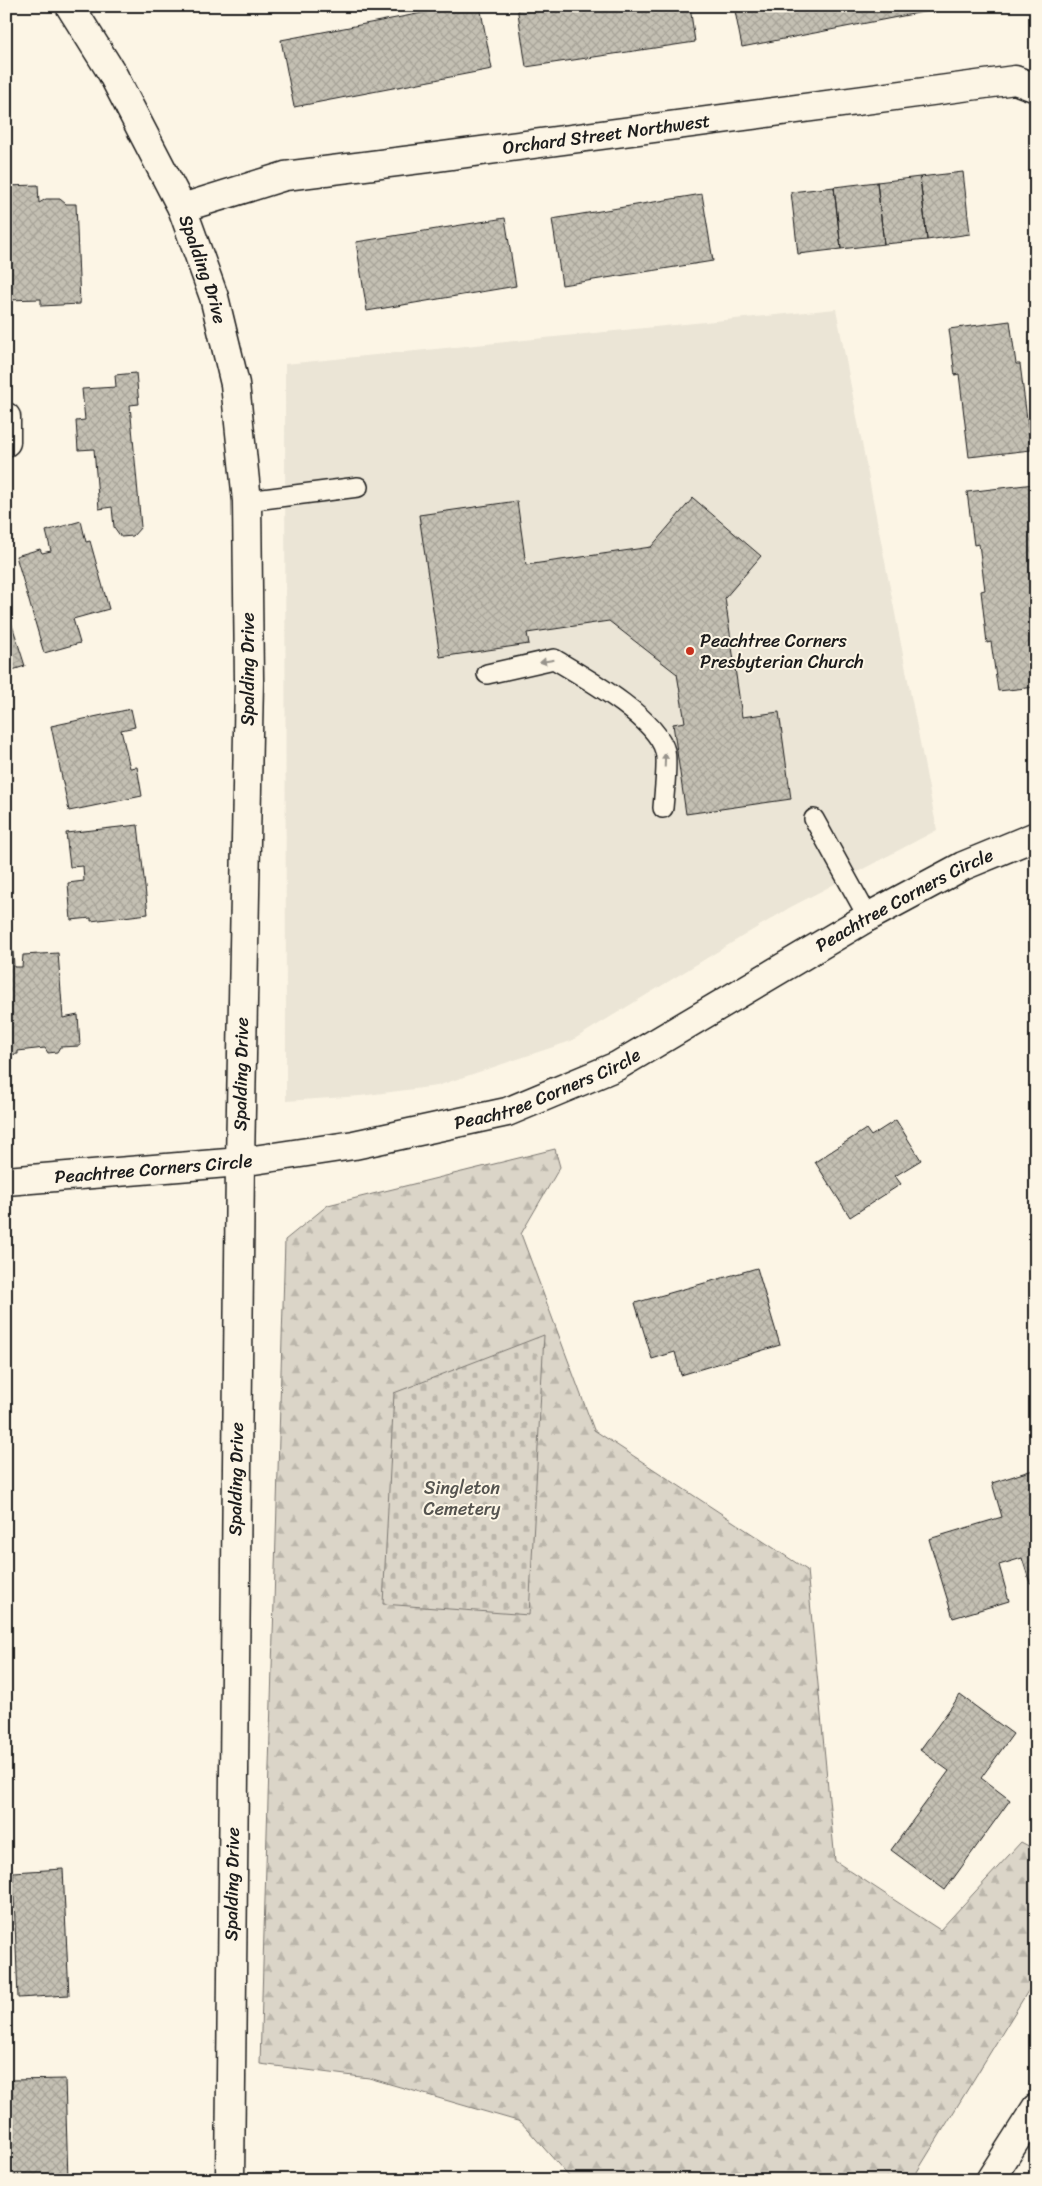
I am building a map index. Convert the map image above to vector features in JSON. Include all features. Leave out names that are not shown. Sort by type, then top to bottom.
[{"type":"main road","name":"Spalding Drive","points":[[70,6],[112,74],[182,208],[214,297],[234,384],[247,501],[249,680],[240,1162],[230,2180]]},
{"type":"main road","name":"Orchard Street Northwest","points":[[182,208],[285,176],[1015,80],[1036,88]]},
{"type":"main road","points":[[6,417],[6,442]]},
{"type":"main road","name":"Peachtree Corners Circle","points":[[6,1181],[240,1162],[354,1145],[507,1112],[617,1066],[868,917],[963,866],[1036,836]]},
{"type":"main road","points":[[990,2180],[1036,2108]]},
{"type":"lane","points":[[247,501],[358,487]]},
{"type":"lane","points":[[487,674],[554,659],[598,686],[651,726],[666,751],[663,808]]},
{"type":"lane","points":[[814,819],[868,917]]},
{"type":"shaded area","points":[[836,309],[937,830],[789,908],[571,1041],[437,1086],[360,1096],[286,1101],[285,364]]},
{"type":"green space","points":[[555,1149],[560,1167],[521,1234],[594,1430],[807,1570],[835,1861],[940,1930],[1021,1842],[1036,1850],[1036,1978],[912,2180],[572,2180],[521,2122],[369,2078],[260,2064],[285,1240],[328,1205]]},
{"type":"green space","name":"Singleton Cemetery","points":[[544,1335],[529,1615],[383,1604],[394,1393]]},
{"type":"building","points":[[459,6],[480,6],[492,69],[294,107],[281,40]]},
{"type":"building","points":[[517,6],[690,6],[695,42],[526,67]]},
{"type":"building","points":[[734,6],[939,6],[939,9],[742,47]]},
{"type":"building","points":[[963,172],[970,234],[927,240],[920,177]]},
{"type":"building","points":[[920,177],[927,240],[884,244],[877,182]]},
{"type":"building","points":[[877,182],[884,244],[841,249],[834,187]]},
{"type":"building","points":[[38,185],[39,203],[46,199],[60,199],[66,204],[76,204],[80,304],[41,306],[41,299],[6,300],[6,186]]},
{"type":"building","points":[[834,187],[841,249],[798,254],[791,192]]},
{"type":"building","points":[[702,194],[713,261],[562,285],[552,219]]},
{"type":"building","points":[[505,218],[516,286],[367,311],[356,242]]},
{"type":"building","points":[[1010,321],[1016,364],[1020,364],[1031,450],[969,457],[959,374],[955,375],[949,329]]},
{"type":"building","points":[[136,373],[139,404],[130,405],[141,527],[133,536],[121,537],[114,527],[112,507],[99,509],[94,449],[78,450],[76,421],[85,420],[82,389],[116,387],[115,375]]},
{"type":"building","points":[[1034,484],[1036,501],[1036,687],[998,691],[991,642],[987,643],[981,591],[985,590],[979,544],[974,545],[967,492]]},
{"type":"building","name":"Peachtree Corners Presbyterian Church","points":[[693,498],[761,556],[725,598],[742,717],[779,712],[791,799],[686,814],[673,724],[685,722],[677,674],[609,621],[527,633],[529,644],[440,657],[419,515],[517,501],[526,565],[651,547]]},
{"type":"building","points":[[81,521],[86,542],[90,541],[109,609],[73,619],[80,643],[44,653],[16,556],[40,549],[42,553],[51,551],[46,531]]},
{"type":"building","points":[[6,606],[25,666],[6,672]]},
{"type":"building","points":[[131,709],[135,727],[121,730],[130,768],[137,767],[142,796],[69,811],[51,726]]},
{"type":"building","points":[[138,825],[148,914],[91,921],[91,918],[71,920],[68,883],[84,881],[83,866],[70,867],[66,833]]},
{"type":"building","points":[[6,951],[13,951],[14,967],[22,967],[23,955],[58,953],[63,1018],[78,1015],[80,1046],[60,1047],[57,1052],[48,1053],[45,1048],[18,1051],[18,1054],[6,1055]]},
{"type":"building","points":[[896,1120],[921,1160],[895,1176],[901,1184],[850,1217],[815,1162],[866,1129],[871,1136]]},
{"type":"building","points":[[757,1268],[780,1345],[681,1375],[675,1352],[652,1359],[635,1303]]},
{"type":"building","points":[[1036,1469],[1036,1582],[1030,1583],[1022,1558],[999,1565],[1009,1601],[953,1618],[929,1539],[1002,1517],[992,1483]]},
{"type":"building","points":[[960,1695],[1013,1734],[981,1778],[1010,1800],[945,1890],[891,1850],[949,1771],[920,1750]]},
{"type":"building","points":[[63,1869],[69,1995],[18,1998],[13,1872]]},
{"type":"building","points":[[65,2079],[68,2180],[6,2180],[6,2148],[13,2148],[11,2080]]},
{"type":"place","name":"Peachtree Corners Presbyterian Church","points":[[690,651]]}]
